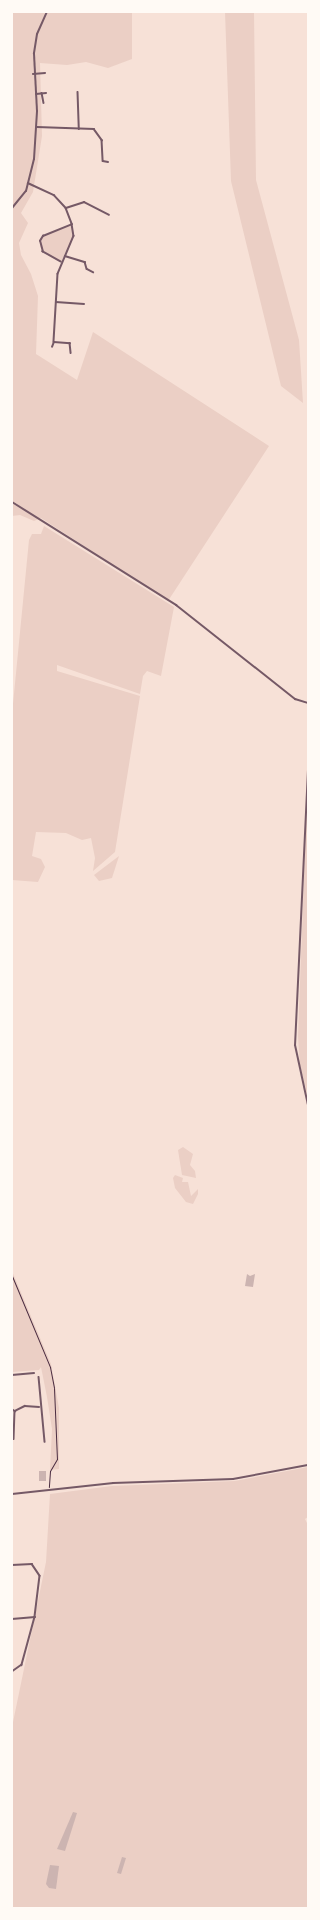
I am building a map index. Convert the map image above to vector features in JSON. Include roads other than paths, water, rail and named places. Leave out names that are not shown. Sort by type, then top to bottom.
[{"type":"street","points":[[12,208],[22,198],[28,183],[37,127],[36,94],[33,74],[38,34],[47,12]]},
{"type":"street","points":[[33,74],[45,73]]},
{"type":"street","points":[[78,92],[79,129]]},
{"type":"street","points":[[42,93],[44,103]]},
{"type":"street","points":[[36,94],[46,93]]},
{"type":"street","points":[[37,127],[79,129],[90,127],[98,131],[102,140],[103,161],[108,162]]},
{"type":"street","points":[[28,183],[54,195],[66,208],[72,224],[74,236],[61,262],[56,302],[54,342],[52,346]]},
{"type":"street","points":[[66,208],[84,202],[109,214]]},
{"type":"street","points":[[61,262],[43,252],[40,241],[43,236],[72,224]]},
{"type":"street","points":[[65,256],[85,262],[86,269],[93,272]]},
{"type":"street","points":[[56,302],[84,304]]},
{"type":"street","points":[[54,342],[70,344],[71,353]]},
{"type":"street","points":[[12,502],[176,605],[295,699],[308,703]]},
{"type":"street","points":[[308,770],[295,1045],[308,1105]]},
{"type":"street","points":[[12,1375],[34,1373]]},
{"type":"street","points":[[39,1377],[40,1407],[45,1442]]},
{"type":"street","points":[[15,1411],[25,1406],[40,1407]]},
{"type":"street","points":[[12,1408],[15,1411],[14,1439]]},
{"type":"street","points":[[12,1494],[51,1491],[113,1483],[233,1479],[308,1464]]},
{"type":"street","points":[[12,1565],[32,1564],[38,1570],[40,1578],[35,1617],[22,1665],[12,1672]]},
{"type":"street","points":[[12,1619],[35,1617]]}]
